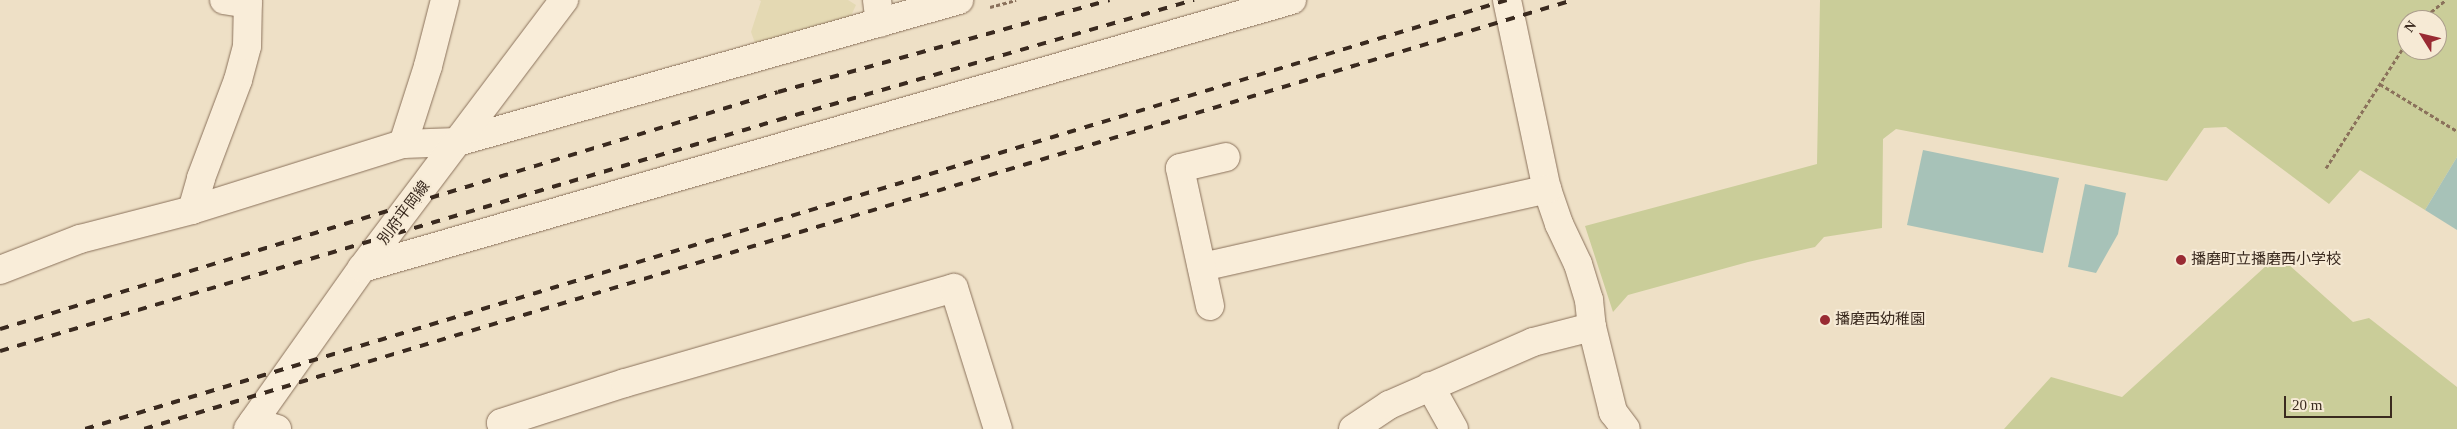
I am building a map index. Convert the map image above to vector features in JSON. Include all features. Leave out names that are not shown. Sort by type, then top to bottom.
[{"type":"street","points":[[403,144],[428,66],[445,0]]},
{"type":"street","name":"別府平岡線","points":[[259,427],[362,268],[564,0]]},
{"type":"street","points":[[0,270],[80,239],[192,210],[403,144],[457,142],[878,12],[959,0]]},
{"type":"street","points":[[362,268],[1292,0]]},
{"type":"street","points":[[1507,0],[1547,189],[1559,224],[1578,264],[1613,412],[1626,429]]},
{"type":"street","points":[[192,210],[201,178],[238,80],[247,46],[240,2]]},
{"type":"street","points":[[1210,306],[1180,168],[1226,157]]},
{"type":"street","points":[[1202,268],[1547,189]]},
{"type":"street","points":[[502,429],[501,423],[625,383],[954,288],[998,429]]},
{"type":"street","points":[[1353,429],[1389,404],[1533,342],[1592,327]]},
{"type":"street","points":[[1430,386],[1454,429]]},
{"type":"path","points":[[2434,10],[2446,0]]},
{"type":"path","points":[[2326,168],[2397,58]]},
{"type":"path","points":[[2380,84],[2457,131]]},
{"type":"shaded area","points":[[759,0],[848,0],[856,5],[850,18],[755,43],[751,32],[761,1]]},
{"type":"shaded area","points":[[1923,150],[2059,178],[2043,253],[1907,225]]},
{"type":"shaded area","points":[[2457,157],[2457,230],[2425,210]]},
{"type":"shaded area","points":[[2085,184],[2126,193],[2118,234],[2096,273],[2068,267]]},
{"type":"green space","points":[[1820,0],[2457,0],[2457,157],[2425,210],[2360,170],[2329,204],[2226,127],[2204,128],[2167,181],[1896,129],[1883,139],[1882,228],[1824,237],[1815,247],[1748,262],[1628,295],[1613,312],[1585,226],[1817,164]]},
{"type":"green space","points":[[2278,255],[2353,322],[2369,318],[2457,387],[2457,429],[2004,429],[2051,377],[2122,397]]},
{"type":"railway","points":[[0,329],[778,92],[1109,0]]},
{"type":"railway","points":[[0,351],[778,120],[1194,0]]},
{"type":"railway","points":[[85,429],[1507,0]]},
{"type":"railway","points":[[144,429],[1573,0]]},
{"type":"place","name":"播磨町立播磨西小学校","points":[[2181,260]]},
{"type":"place","name":"播磨西幼稚園","points":[[1825,320]]}]
